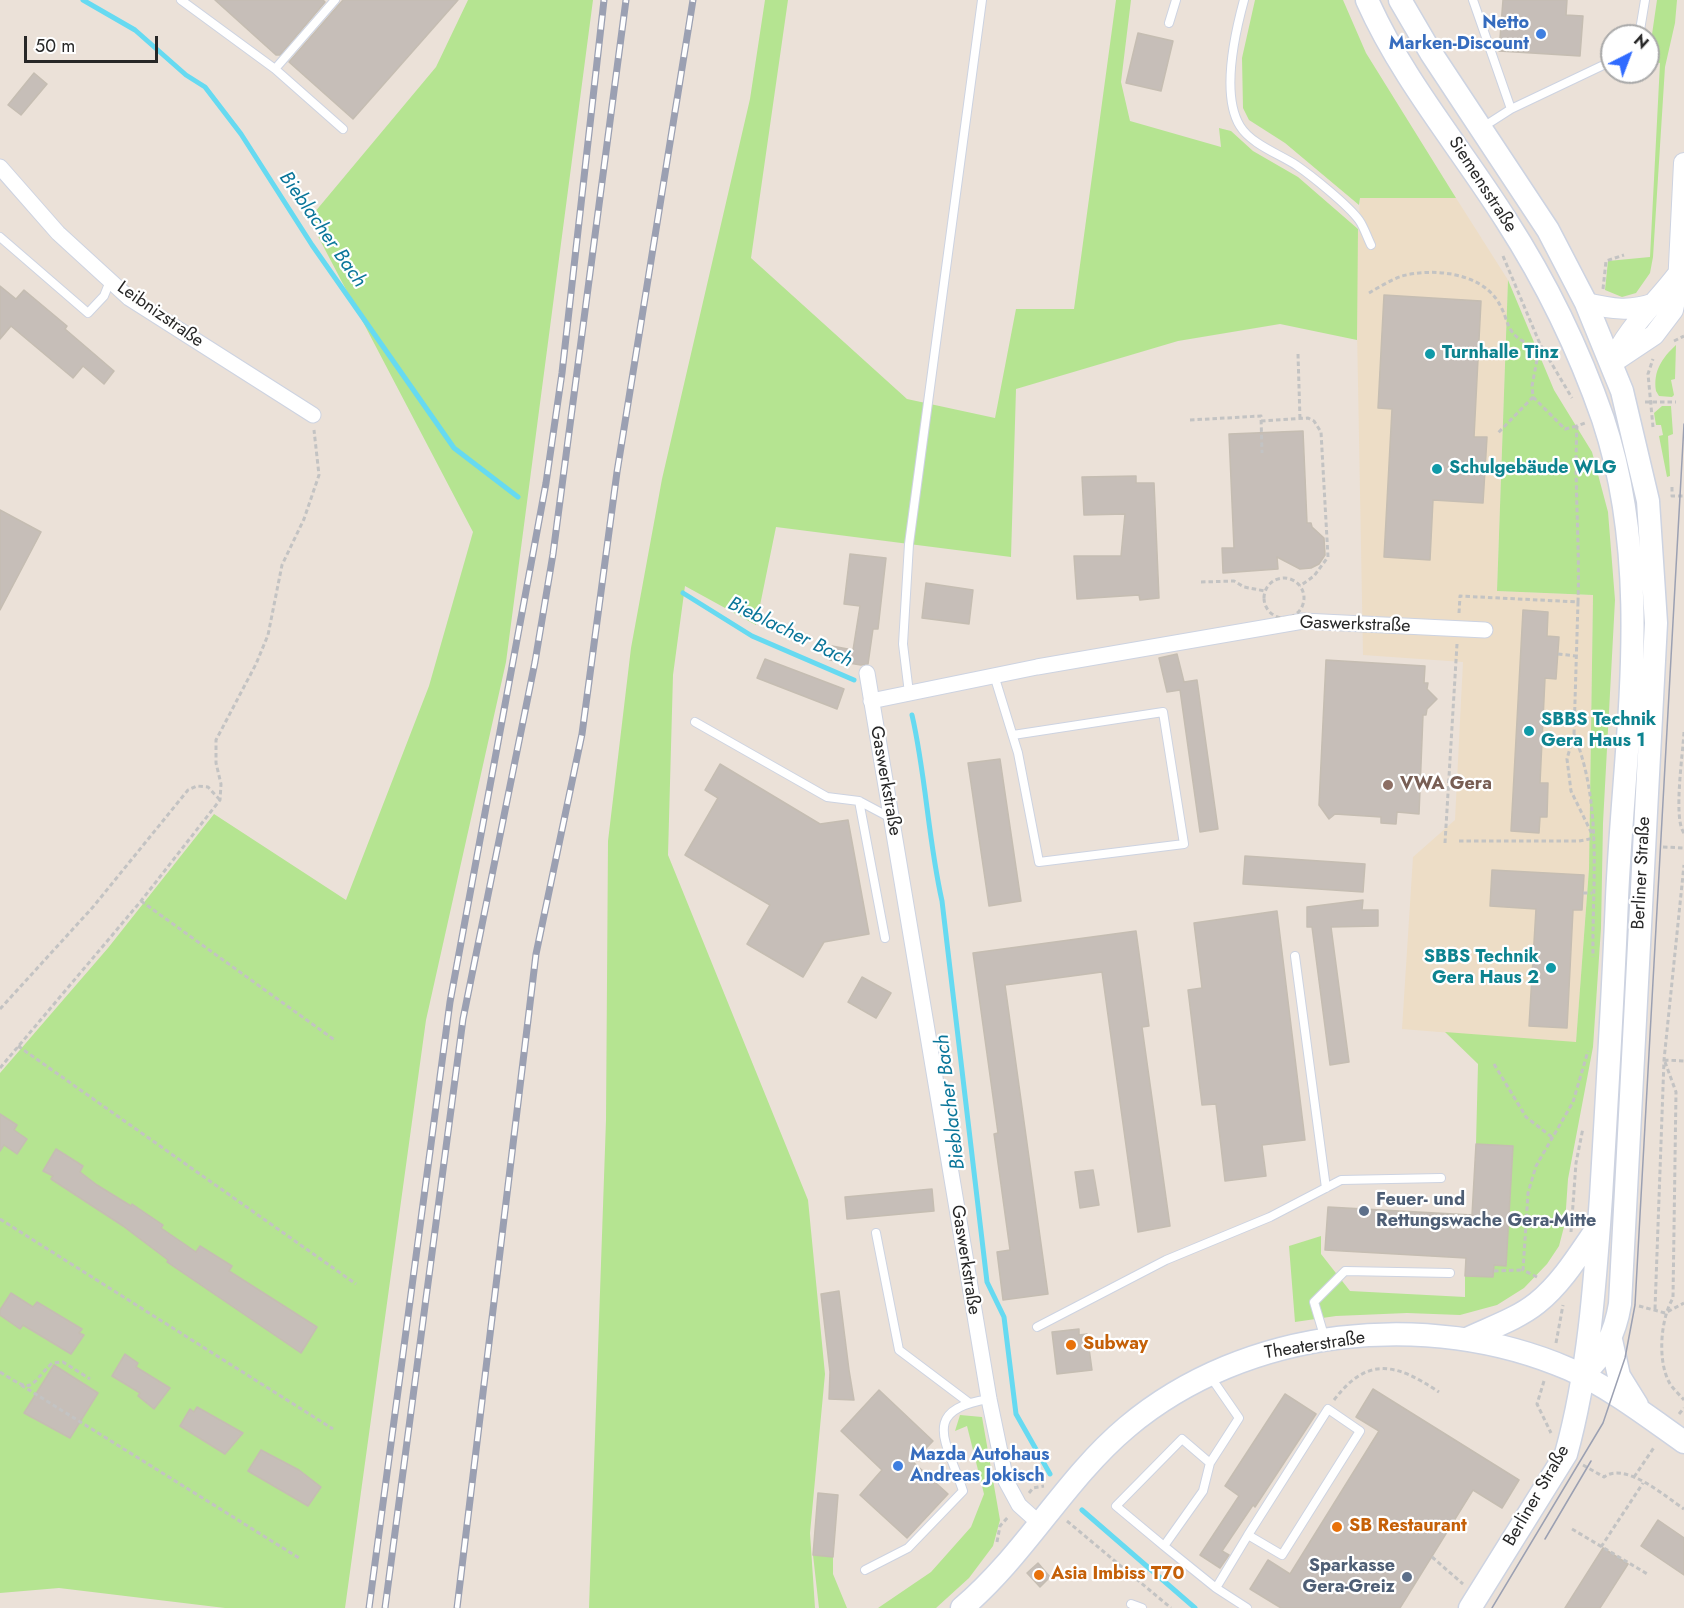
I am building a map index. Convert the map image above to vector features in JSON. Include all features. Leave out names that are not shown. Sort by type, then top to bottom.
[{"type":"main road","name":"Siemensstraße","points":[[1367,0],[1376,20],[1424,98],[1507,221],[1538,272],[1586,376]]},
{"type":"main road","name":"Siemensstraße","points":[[1400,0],[1431,53],[1594,298],[1612,363]]},
{"type":"main road","points":[[1586,376],[1612,363]]},
{"type":"main road","name":"Berliner Straße","points":[[1582,1376],[1601,1356],[1611,1340],[1616,1325],[1621,1292],[1656,623],[1648,501],[1630,419],[1612,363]]},
{"type":"main road","name":"Berliner Straße","points":[[1470,1599],[1566,1454],[1574,1425],[1593,1303],[1613,1019],[1619,845],[1633,623],[1632,566],[1626,513],[1616,463],[1586,376]]},
{"type":"main road","points":[[1467,1339],[1521,1314],[1537,1303],[1560,1279],[1599,1227]]},
{"type":"main road","name":"Theaterstraße","points":[[962,1608],[996,1575],[1082,1472],[1126,1428],[1153,1407],[1209,1375],[1266,1352],[1326,1341],[1391,1335],[1467,1339],[1530,1355],[1582,1376],[1641,1412],[1684,1442]]},
{"type":"main road","points":[[1611,1340],[1619,1376],[1641,1412]]},
{"type":"street","points":[[1612,363],[1642,345],[1666,322],[1677,299],[1684,163]]},
{"type":"street","name":"Leibnizstraße","points":[[0,167],[58,233],[129,298],[313,415]]},
{"type":"street","points":[[1612,363],[1630,331],[1677,274]]},
{"type":"street","points":[[1594,298],[1620,311],[1638,309],[1655,303]]},
{"type":"street","name":"Gaswerkstraße","points":[[872,701],[994,675],[1303,621],[1485,630]]},
{"type":"street","name":"Gaswerkstraße","points":[[867,673],[989,1399],[1006,1481],[1019,1505],[1039,1523]]},
{"type":"lane","points":[[181,0],[274,69],[343,129]]},
{"type":"lane","points":[[274,69],[335,0]]},
{"type":"lane","points":[[909,693],[903,644],[909,544],[982,0]]},
{"type":"lane","points":[[1169,23],[1176,0]]},
{"type":"lane","points":[[1244,0],[1230,81],[1235,113],[1241,127],[1257,141],[1299,167],[1333,196],[1359,220],[1371,244]]},
{"type":"lane","points":[[1473,0],[1511,109]]},
{"type":"lane","points":[[1641,24],[1645,0]]},
{"type":"lane","points":[[1481,129],[1511,109],[1600,67]]},
{"type":"lane","points":[[0,237],[88,313],[104,296],[110,281]]},
{"type":"lane","points":[[994,675],[1013,735],[1039,862],[1184,843],[1163,712],[1013,735]]},
{"type":"lane","points":[[695,722],[827,797],[859,801],[891,818]]},
{"type":"lane","points":[[859,801],[885,938]]},
{"type":"lane","points":[[1295,956],[1326,1188]]},
{"type":"lane","points":[[1037,1327],[1166,1260],[1270,1217],[1341,1180],[1441,1178]]},
{"type":"lane","points":[[876,1233],[899,1350],[957,1391],[968,1402]]},
{"type":"lane","points":[[1326,1341],[1314,1302],[1345,1271],[1450,1273]]},
{"type":"lane","points":[[1164,1546],[1203,1491],[1210,1463],[1239,1418],[1209,1375]]},
{"type":"lane","points":[[866,1570],[908,1548],[963,1491],[943,1431],[944,1420],[948,1413],[968,1402],[989,1399]]},
{"type":"lane","points":[[1216,1588],[1248,1535],[1328,1408],[1360,1431],[1282,1555],[1248,1535]]},
{"type":"lane","points":[[1210,1463],[1182,1439],[1116,1506],[1216,1588],[1247,1608]]},
{"type":"lane","points":[[1131,1604],[1143,1608]]},
{"type":"path","points":[[1501,250],[1540,344],[1575,402]]},
{"type":"path","points":[[1594,298],[1606,261],[1623,255]]},
{"type":"path","points":[[1368,293],[1402,276],[1428,272],[1452,274],[1478,282],[1497,300],[1513,335],[1533,346],[1540,344]]},
{"type":"path","points":[[1540,344],[1532,386],[1533,397],[1565,429],[1586,422]]},
{"type":"path","points":[[1298,354],[1300,419]]},
{"type":"path","points":[[1653,360],[1648,374],[1650,401],[1676,402]]},
{"type":"path","points":[[1497,434],[1533,397]]},
{"type":"path","points":[[0,1068],[141,901],[220,800],[221,784],[216,763],[216,740],[256,664],[268,635],[282,565],[304,519],[319,475],[313,415]]},
{"type":"path","points":[[1190,420],[1261,416],[1262,453]]},
{"type":"path","points":[[1261,421],[1300,419],[1314,421],[1321,432],[1328,557],[1314,576],[1300,586]]},
{"type":"path","points":[[1577,426],[1575,463],[1579,550],[1578,602],[1574,734],[1567,759],[1571,791],[1594,838]]},
{"type":"path","points":[[1672,487],[1672,495],[1684,496]]},
{"type":"path","points":[[1281,578],[1295,581],[1300,586],[1305,599],[1303,606],[1300,612],[1287,619],[1280,619],[1268,611],[1264,598],[1265,591],[1274,580],[1281,578]]},
{"type":"path","points":[[1201,582],[1234,581],[1244,587],[1265,591]]},
{"type":"path","points":[[1445,843],[1460,596],[1578,602]]},
{"type":"path","points":[[1558,654],[1576,656]]},
{"type":"path","points":[[1684,732],[1680,807],[1680,828],[1684,833]]},
{"type":"path","points":[[1574,734],[1584,758],[1596,855],[1592,893],[1593,964]]},
{"type":"path","points":[[0,1009],[93,907],[188,790],[197,786],[208,786],[220,800]]},
{"type":"path","points":[[1460,841],[1579,841]]},
{"type":"path","points":[[1655,1309],[1664,1060],[1684,865]]},
{"type":"path","points":[[1583,893],[1592,893]]},
{"type":"path","points":[[141,901],[336,1041]]},
{"type":"path","points":[[1523,1270],[1528,1192],[1536,1166],[1573,1102],[1589,1042]]},
{"type":"path","points":[[18,1046],[356,1284]]},
{"type":"path","points":[[1664,1060],[1684,1061]]},
{"type":"path","points":[[1664,1060],[1676,1092],[1673,1298],[1665,1313],[1663,1357],[1668,1381],[1684,1400]]},
{"type":"path","points":[[1494,1064],[1526,1117],[1553,1138]]},
{"type":"path","points":[[0,1220],[333,1429]]},
{"type":"path","points":[[1494,1271],[1523,1270],[1541,1280]]},
{"type":"path","points":[[1665,1313],[1684,1303]]},
{"type":"path","points":[[21,1385],[30,1387],[38,1382],[47,1368],[56,1361],[63,1362],[90,1378]]},
{"type":"path","points":[[1328,1408],[1347,1383],[1366,1370],[1386,1369],[1406,1372],[1439,1392]]},
{"type":"path","points":[[0,1372],[299,1558]]},
{"type":"path","points":[[1604,1477],[1610,1473],[1624,1473],[1684,1509]]},
{"type":"path","points":[[1601,1546],[1643,1483]]},
{"type":"path","points":[[1019,1505],[1033,1488],[1050,1484]]},
{"type":"path","points":[[1068,1513],[1067,1522],[1072,1528],[1171,1608]]},
{"type":"path","points":[[1572,1529],[1649,1575]]},
{"type":"path","points":[[1432,1557],[1470,1599]]},
{"type":"shaded area","points":[[1360,198],[1456,198],[1508,280],[1497,591],[1593,595],[1589,869],[1576,1043],[1402,1029],[1413,857],[1455,820],[1463,662],[1363,655],[1356,275]]},
{"type":"green space","points":[[468,0],[593,0],[506,662],[426,1020],[345,1608],[225,1608],[59,1588],[0,1593],[0,1073],[108,948],[214,814],[346,900],[429,686],[473,532],[309,219],[436,67]]},
{"type":"green space","points":[[765,0],[788,0],[751,258],[907,399],[995,418],[1016,309],[1074,309],[1116,0],[1131,0],[1121,82],[1130,121],[1221,147],[1219,128],[1231,131],[1253,151],[1298,177],[1358,229],[1357,340],[1280,324],[1178,341],[1016,389],[1011,557],[776,527],[756,625],[685,586],[673,675],[668,855],[808,1200],[825,1374],[810,1533],[815,1608],[589,1608],[606,1120],[608,841],[631,648],[662,479],[750,99]]},
{"type":"green space","points":[[1255,0],[1343,0],[1366,53],[1456,198],[1360,198],[1359,205],[1285,143],[1249,120],[1243,108],[1242,58]]},
{"type":"green space","points":[[1657,0],[1677,0],[1675,23],[1665,67],[1653,257],[1650,273],[1636,293],[1622,297],[1605,290],[1608,261],[1650,257],[1660,84],[1660,24],[1654,24]]},
{"type":"green space","points":[[1508,280],[1554,390],[1592,452],[1608,512],[1615,600],[1603,823],[1601,928],[1593,1047],[1568,1179],[1565,1223],[1559,1246],[1547,1264],[1524,1288],[1497,1305],[1460,1315],[1407,1313],[1336,1316],[1295,1322],[1289,1246],[1321,1236],[1321,1254],[1350,1291],[1465,1297],[1465,1276],[1493,1277],[1494,1265],[1506,1265],[1513,1146],[1476,1144],[1478,1064],[1445,1032],[1576,1042],[1589,869],[1593,595],[1497,591]]},
{"type":"green space","points":[[1676,345],[1675,379],[1671,380],[1674,395],[1672,397],[1659,396],[1655,384],[1657,371]]},
{"type":"green space","points":[[1662,406],[1671,406],[1673,434],[1668,436],[1670,476],[1667,477],[1659,436],[1663,435],[1661,425],[1656,425],[1654,413]]},
{"type":"green space","points":[[960,1415],[982,1417],[1000,1520],[993,1546],[969,1578],[936,1608],[878,1608],[931,1572],[971,1527],[984,1494],[967,1426],[955,1431]]},
{"type":"green space","points":[[813,1555],[833,1557],[833,1574],[847,1608],[819,1608]]},
{"type":"building","points":[[215,0],[323,0],[325,2],[280,55],[276,55]]},
{"type":"building","points":[[343,0],[458,0],[353,119],[289,62]]},
{"type":"building","name":"Netto Marken-Discount","points":[[1503,0],[1567,0],[1566,15],[1583,16],[1580,56],[1499,51]]},
{"type":"building","points":[[1138,33],[1173,41],[1161,91],[1126,83]]},
{"type":"building","points":[[34,73],[47,84],[21,115],[8,105]]},
{"type":"building","points":[[0,286],[16,299],[24,290],[67,326],[65,329],[114,371],[104,384],[83,366],[73,378],[11,326],[0,339]]},
{"type":"building","points":[[1384,295],[1481,301],[1474,437],[1487,437],[1483,503],[1433,500],[1430,560],[1384,557],[1392,409],[1378,408]]},
{"type":"building","points":[[1303,431],[1307,523],[1311,523],[1312,527],[1324,538],[1325,555],[1319,564],[1311,568],[1300,569],[1277,557],[1278,569],[1223,573],[1222,548],[1234,548],[1229,434]]},
{"type":"building","points":[[1136,476],[1136,483],[1154,483],[1159,598],[1140,600],[1139,595],[1077,599],[1074,556],[1121,556],[1125,514],[1084,515],[1082,477]]},
{"type":"building","points":[[0,510],[41,532],[0,610]]},
{"type":"building","points":[[850,554],[886,558],[878,629],[873,629],[868,664],[861,665],[830,660],[832,646],[853,650],[860,606],[844,604]]},
{"type":"building","points":[[926,583],[973,590],[969,624],[922,618]]},
{"type":"building","name":"SBBS Technik Gera Haus 1","points":[[1523,610],[1548,612],[1547,636],[1559,637],[1556,679],[1545,678],[1540,783],[1548,783],[1547,817],[1540,817],[1539,833],[1511,831]]},
{"type":"building","points":[[1177,654],[1184,682],[1197,680],[1218,829],[1200,832],[1180,690],[1167,692],[1159,658]]},
{"type":"building","points":[[765,659],[844,689],[837,709],[757,678]]},
{"type":"building","points":[[1326,660],[1425,666],[1424,683],[1428,683],[1427,689],[1437,699],[1427,709],[1426,715],[1423,715],[1419,814],[1397,812],[1396,824],[1381,823],[1381,817],[1335,814],[1329,819],[1319,805]]},
{"type":"building","points":[[1000,759],[1021,901],[989,906],[968,763]]},
{"type":"building","points":[[720,764],[820,824],[848,820],[869,934],[824,942],[803,977],[747,944],[770,905],[685,855],[718,798],[705,790]]},
{"type":"building","points":[[1245,856],[1365,864],[1363,892],[1243,884]]},
{"type":"building","name":"SBBS Technik Gera Haus 2","points":[[1492,870],[1584,875],[1582,910],[1573,910],[1567,1028],[1529,1026],[1536,909],[1490,906]]},
{"type":"building","points":[[1363,900],[1362,910],[1378,910],[1378,926],[1331,927],[1349,1062],[1330,1065],[1312,927],[1307,927],[1307,907]]},
{"type":"building","points":[[1277,911],[1305,1140],[1262,1145],[1266,1176],[1225,1181],[1216,1104],[1202,1105],[1188,990],[1202,988],[1194,923]]},
{"type":"building","points":[[1136,931],[1149,1026],[1142,1027],[1170,1226],[1138,1232],[1102,972],[1005,985],[1048,1294],[1003,1300],[997,1252],[1010,1250],[994,1134],[998,1133],[973,953]]},
{"type":"building","points":[[862,977],[891,993],[876,1018],[848,1002]]},
{"type":"building","points":[[0,1114],[17,1125],[14,1130],[27,1139],[17,1154],[4,1145],[0,1151]]},
{"type":"building","name":"Feuer- und Rettungswache Gera-Mitte","points":[[1476,1144],[1513,1146],[1506,1266],[1494,1265],[1493,1277],[1465,1276],[1466,1258],[1325,1250],[1328,1207],[1472,1215]]},
{"type":"building","points":[[56,1149],[83,1166],[80,1172],[97,1185],[131,1206],[132,1204],[196,1252],[200,1246],[232,1266],[229,1271],[317,1327],[301,1353],[167,1262],[168,1260],[123,1226],[51,1179],[53,1176],[43,1171]]},
{"type":"building","points":[[1093,1170],[1099,1205],[1080,1208],[1075,1172]]},
{"type":"building","points":[[932,1189],[934,1211],[847,1219],[845,1197]]},
{"type":"building","points":[[839,1291],[854,1400],[829,1399],[830,1372],[821,1294]]},
{"type":"building","points":[[11,1293],[33,1307],[37,1302],[82,1329],[79,1333],[84,1335],[71,1354],[23,1325],[20,1329],[0,1315],[0,1310]]},
{"type":"building","name":"Subway","points":[[1079,1329],[1079,1335],[1087,1334],[1092,1370],[1057,1374],[1052,1332]]},
{"type":"building","points":[[125,1354],[138,1363],[136,1367],[170,1388],[154,1409],[138,1396],[140,1393],[112,1376]]},
{"type":"building","points":[[54,1365],[98,1393],[70,1438],[24,1413]]},
{"type":"building","points":[[1373,1389],[1519,1480],[1502,1508],[1473,1490],[1400,1608],[1281,1608],[1250,1589],[1268,1560],[1290,1574],[1379,1431],[1356,1417]]},
{"type":"building","name":"Mazda Autohaus Andreas Jokisch","points":[[879,1390],[933,1441],[913,1462],[948,1494],[907,1538],[860,1495],[882,1470],[841,1431]]},
{"type":"building","points":[[1285,1394],[1316,1414],[1255,1507],[1253,1505],[1222,1551],[1229,1555],[1220,1568],[1200,1555],[1239,1496],[1225,1486]]},
{"type":"building","points":[[197,1407],[243,1433],[225,1454],[180,1426],[190,1409],[194,1412]]},
{"type":"building","points":[[261,1450],[299,1470],[321,1487],[308,1506],[248,1471]]},
{"type":"building","points":[[818,1493],[838,1495],[833,1557],[813,1555]]},
{"type":"building","points":[[1658,1520],[1684,1538],[1684,1575],[1641,1546]]},
{"type":"building","points":[[1603,1548],[1628,1564],[1600,1608],[1565,1608]]},
{"type":"building","name":"Asia Imbiss T70","points":[[1038,1563],[1050,1577],[1040,1587],[1027,1573]]},
{"type":"waterway","name":"Bieblacher Bach","points":[[83,0],[135,30],[186,75],[205,87],[241,134],[312,245],[454,448],[518,497]]},
{"type":"waterway","name":"Bieblacher Bach","points":[[683,593],[752,636],[854,680]]},
{"type":"waterway","name":"Bieblacher Bach","points":[[912,715],[942,901],[987,1282],[1004,1317],[1016,1414],[1050,1474]]},
{"type":"waterway","name":"Bieblacher Bach","points":[[1082,1510],[1195,1608]]},
{"type":"tram line","points":[[1492,1608],[1603,1423],[1625,1358],[1635,1305],[1684,424]]},
{"type":"tram line","points":[[1545,1539],[1591,1461]]},
{"type":"railway","points":[[369,1608],[450,1002],[546,483],[562,373],[604,0]]},
{"type":"railway","points":[[385,1608],[463,1019],[535,662],[553,554],[626,0]]},
{"type":"railway","points":[[457,1608],[536,954],[582,734],[617,472],[693,0]]},
{"type":"place","name":"Netto Marken-Discount","points":[[1541,34]]},
{"type":"place","name":"Turnhalle Tinz","points":[[1430,354]]},
{"type":"place","name":"Schulgebäude WLG","points":[[1437,469]]},
{"type":"place","name":"SBBS Technik Gera Haus 1","points":[[1529,731]]},
{"type":"place","name":"VWA Gera","points":[[1388,785]]},
{"type":"place","name":"SBBS Technik Gera Haus 2","points":[[1551,968]]},
{"type":"place","name":"Feuer- und Rettungswache Gera-Mitte","points":[[1364,1211]]},
{"type":"place","name":"Subway","points":[[1071,1345]]},
{"type":"place","name":"Mazda Autohaus Andreas Jokisch","points":[[898,1466]]},
{"type":"place","name":"SB Restaurant","points":[[1337,1527]]},
{"type":"place","name":"Asia Imbiss T70","points":[[1039,1575]]},
{"type":"place","name":"Sparkasse Gera-Greiz","points":[[1407,1577]]}]
